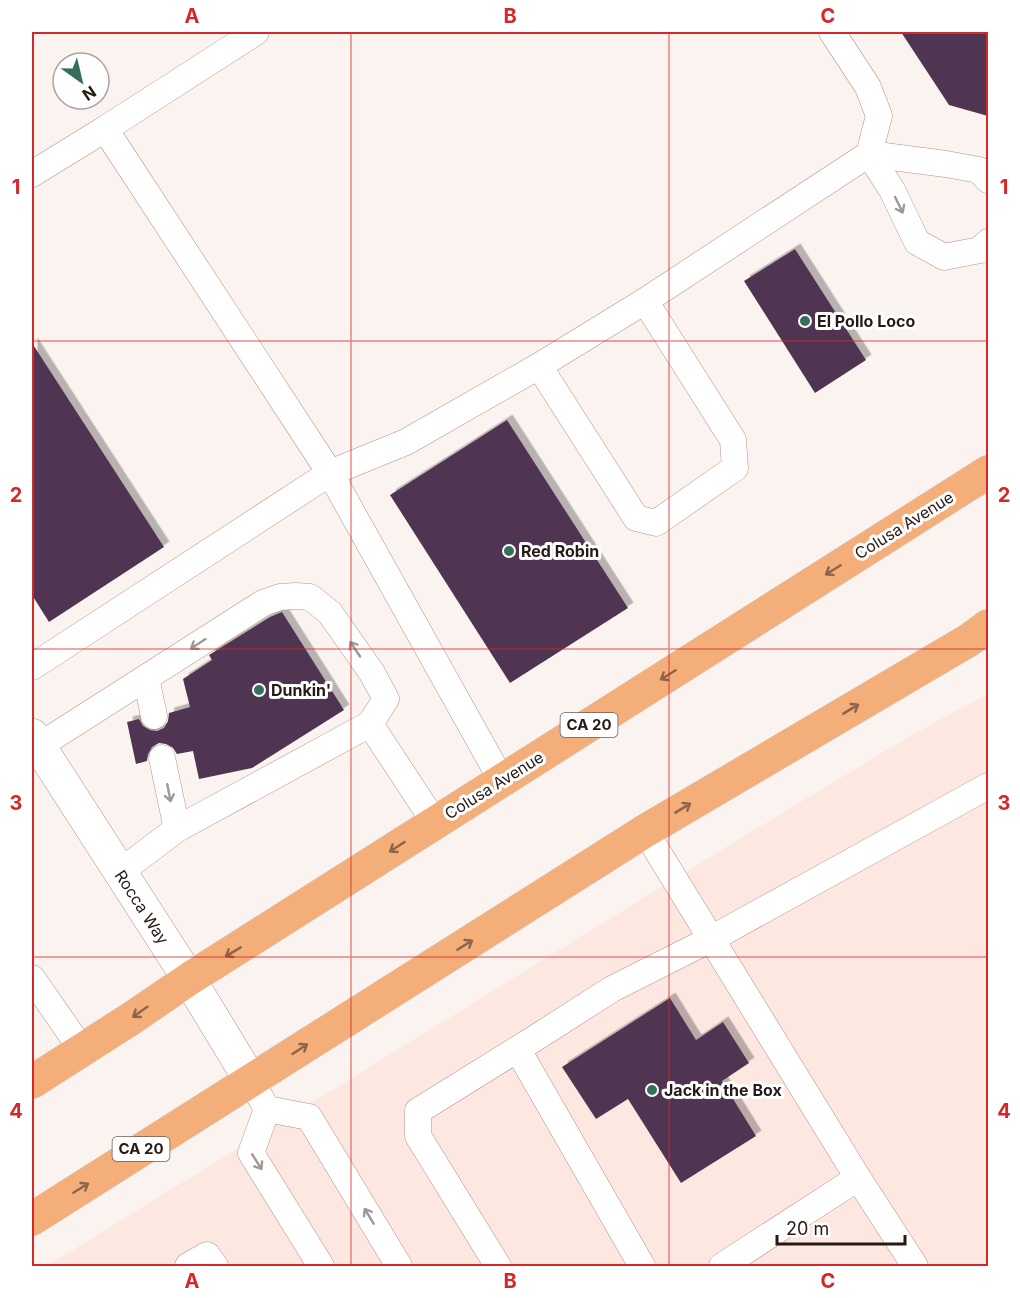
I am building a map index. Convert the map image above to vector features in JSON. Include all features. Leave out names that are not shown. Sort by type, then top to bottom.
[{"type":"highway","name":"Colusa Avenue","points":[[32,1082],[189,979],[988,471]]},
{"type":"highway","name":"CA 20","points":[[32,1219],[186,1121],[259,1095],[645,831],[969,640],[988,626]]},
{"type":"street","name":"Rocca Way","points":[[35,740],[189,979],[259,1095]]},
{"type":"lane","points":[[32,174],[256,32]]},
{"type":"lane","points":[[832,32],[868,87],[879,116],[869,154],[892,190],[917,242],[944,257],[980,250],[988,242]]},
{"type":"lane","points":[[105,129],[330,473],[502,781]]},
{"type":"lane","points":[[32,667],[330,473],[406,442],[539,366],[645,301],[869,154],[979,170],[988,180]]},
{"type":"lane","points":[[539,366],[636,518],[656,524],[735,468],[733,440],[645,301]]},
{"type":"lane","points":[[35,740],[146,678],[263,603],[280,597],[310,597],[330,613],[372,674],[386,699],[370,723],[177,829],[120,872]]},
{"type":"lane","points":[[146,678],[154,717]]},
{"type":"lane","points":[[370,723],[435,823]]},
{"type":"lane","points":[[162,758],[177,829]]},
{"type":"lane","points":[[498,1266],[418,1136],[418,1111],[612,989],[711,939],[988,786]]},
{"type":"lane","points":[[645,831],[858,1178],[915,1266]]},
{"type":"lane","points":[[32,978],[82,1050]]},
{"type":"lane","points":[[518,1050],[642,1266]]},
{"type":"lane","points":[[321,1266],[251,1153],[259,1095],[309,1117],[399,1266]]},
{"type":"lane","points":[[722,1266],[858,1178]]},
{"type":"lane","points":[[188,1266],[207,1255],[215,1266]]},
{"type":"shaded area","points":[[988,694],[988,1266],[47,1266],[739,839],[915,733]]},
{"type":"building","points":[[901,32],[988,32],[988,116],[949,105]]},
{"type":"building","name":"El Pollo Loco","points":[[795,249],[866,360],[815,393],[744,281]]},
{"type":"building","points":[[32,343],[164,547],[49,622],[32,595]]},
{"type":"building","name":"Red Robin","points":[[507,420],[628,608],[510,683],[390,495]]},
{"type":"building","name":"Dunkin'","points":[[282,612],[344,710],[252,768],[199,779],[193,751],[177,754],[173,748],[159,743],[152,747],[147,761],[136,764],[127,722],[139,719],[143,726],[150,730],[157,731],[164,728],[169,713],[190,707],[183,679],[212,660],[209,655]]},
{"type":"building","name":"Jack in the Box","points":[[670,998],[696,1040],[723,1022],[749,1063],[722,1081],[756,1136],[681,1183],[628,1099],[596,1119],[562,1067]]},
{"type":"place","name":"El Pollo Loco","points":[[805,321]]},
{"type":"place","name":"Red Robin","points":[[509,551]]},
{"type":"place","name":"Dunkin'","points":[[259,690]]},
{"type":"place","name":"Jack in the Box","points":[[652,1090]]}]
